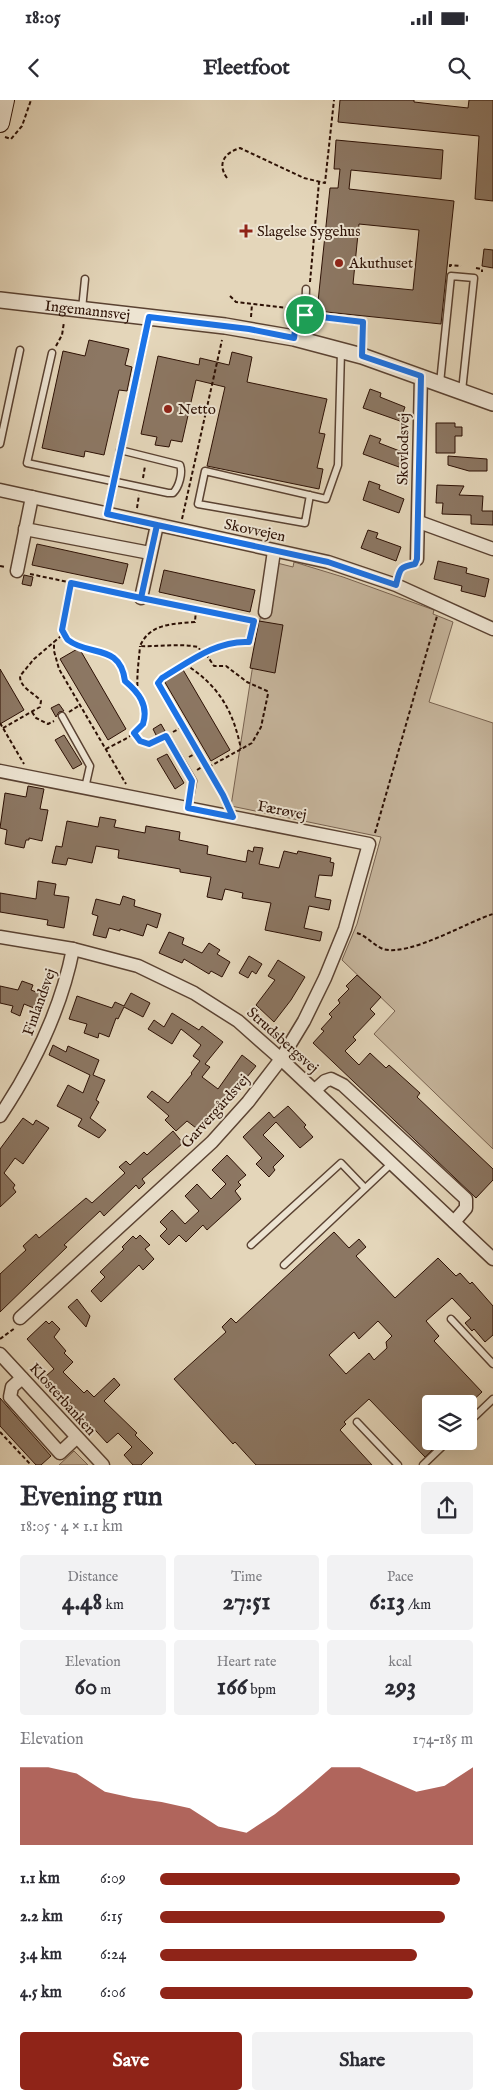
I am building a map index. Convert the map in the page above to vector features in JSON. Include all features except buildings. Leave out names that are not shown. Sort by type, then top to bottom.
[{"type":"main road","points":[[0,123],[5,100]]},
{"type":"street","name":"Ingemannsvej","points":[[0,300],[225,326],[294,338],[362,356],[493,403]]},
{"type":"street","name":"Skovlodsvej","points":[[417,559],[421,376]]},
{"type":"street","name":"Skovvejen","points":[[0,490],[328,562],[396,585],[493,629]]},
{"type":"street","points":[[17,571],[32,497]]},
{"type":"street","points":[[419,522],[493,549]]},
{"type":"street","points":[[141,598],[157,525]]},
{"type":"street","points":[[25,529],[150,553]]},
{"type":"street","points":[[265,612],[274,551]]},
{"type":"street","name":"Færøvej","points":[[0,771],[369,844]]},
{"type":"street","name":"Garvergårdsvej","points":[[20,1318],[212,1142],[248,1102],[281,1058],[304,1021],[325,978],[345,929],[369,844]]},
{"type":"street","name":"Strudsbergsvej","points":[[0,937],[73,949],[138,966],[194,992],[238,1021],[281,1058],[493,1259]]},
{"type":"street","name":"Finlandsvej","points":[[2,1108],[26,1074],[47,1032],[68,974],[73,949]]},
{"type":"street","points":[[315,1090],[325,1081],[331,1079],[343,1086],[466,1199],[466,1208],[454,1222]]},
{"type":"street","name":"Klosterbanken","points":[[0,1354],[102,1465]]},
{"type":"street","points":[[22,1378],[12,1387],[10,1397],[60,1453],[76,1438]]},
{"type":"lane","points":[[440,383],[451,276],[474,278],[462,391]]},
{"type":"lane","points":[[74,308],[85,279]]},
{"type":"lane","points":[[294,338],[296,323],[305,315],[306,289]]},
{"type":"lane","points":[[305,315],[363,322],[362,356]]},
{"type":"lane","points":[[107,514],[149,317]]},
{"type":"lane","points":[[0,444],[20,350]]},
{"type":"lane","points":[[310,495],[305,523],[198,504],[205,470],[310,495],[326,499],[338,465],[341,350]]},
{"type":"lane","points":[[52,353],[27,463],[173,493],[177,489],[182,469],[180,464],[120,450]]},
{"type":"lane","points":[[62,716],[90,766],[85,788]]},
{"type":"lane","points":[[166,736],[192,781],[188,808]]},
{"type":"lane","points":[[251,1244],[342,1162],[365,1188]]},
{"type":"lane","points":[[284,1265],[392,1163]]},
{"type":"lane","points":[[451,1319],[493,1364]]},
{"type":"lane","points":[[477,1414],[493,1399]]},
{"type":"lane","points":[[357,1422],[398,1465]]},
{"type":"lane","points":[[423,1465],[439,1450]]},
{"type":"path","points":[[0,136],[11,138],[22,126],[31,100]]},
{"type":"path","points":[[227,178],[222,171],[223,160],[231,151],[240,148],[304,178],[325,183],[334,100]]},
{"type":"path","points":[[306,289],[310,283],[319,182]]},
{"type":"path","points":[[230,296],[236,302],[292,308]]},
{"type":"path","points":[[52,353],[74,308]]},
{"type":"path","points":[[180,530],[225,326]]},
{"type":"path","points":[[396,585],[401,568],[406,565],[415,564],[417,559]]},
{"type":"path","points":[[0,566],[71,583],[254,621],[249,642],[229,642],[185,664],[159,680],[158,685],[207,768],[233,817]]},
{"type":"path","points":[[3,728],[40,707],[41,701],[24,687],[20,682],[20,676],[34,658],[60,636],[71,583]]},
{"type":"path","points":[[369,844],[374,835],[440,604]]},
{"type":"path","points":[[106,749],[134,733],[143,724],[145,719],[138,693],[140,646],[146,635],[158,627],[195,622],[196,609]]},
{"type":"path","points":[[62,630],[68,640],[113,658],[123,668],[125,681],[138,693]]},
{"type":"path","points":[[54,642],[54,652],[60,669],[127,785],[124,795]]},
{"type":"path","points":[[140,646],[190,645],[198,647],[214,666],[226,666],[247,682],[267,691],[267,703],[261,727],[252,743],[207,768]]},
{"type":"path","points":[[185,664],[218,691],[236,723],[242,750]]},
{"type":"path","points":[[32,712],[36,718],[48,724],[80,705]]},
{"type":"path","points":[[0,723],[25,765],[23,775]]},
{"type":"path","points":[[134,733],[140,741],[149,744],[166,736]]},
{"type":"path","points":[[345,929],[363,935],[375,945],[385,949],[394,949],[441,937],[493,914]]},
{"type":"path","points":[[0,1339],[20,1325],[20,1318]]},
{"type":"path","points":[[0,1432],[31,1465]]},
{"type":"shaded area","points":[[269,561],[293,567],[294,562],[343,577],[434,610],[433,614],[453,622],[429,702],[493,723],[493,1149],[374,1034],[395,1011],[342,960],[357,924],[381,837],[231,806]]},
{"type":"shaded area","points":[[74,1451],[88,1465],[59,1465]]},
{"type":"place","name":"Slagelse Sygehus","points":[[246,231]]},
{"type":"place","name":"Akuthuset","points":[[339,263]]},
{"type":"place","name":"Netto","points":[[168,409]]},
{"type":"route","points":[[305,315],[296,323],[294,338],[249,329],[149,317],[107,514],[157,525],[141,598],[122,592],[71,583],[62,630],[68,640],[104,653],[113,658],[123,668],[125,681],[141,698],[145,719],[143,724],[134,733],[140,741],[149,744],[166,736],[192,781],[188,808],[233,817],[223,795],[158,683],[162,678],[222,645],[234,642],[249,642],[254,621],[141,598],[150,553],[157,525],[328,562],[396,585],[401,568],[406,565],[415,564],[417,559],[421,376],[362,356],[363,322],[305,315]]}]
